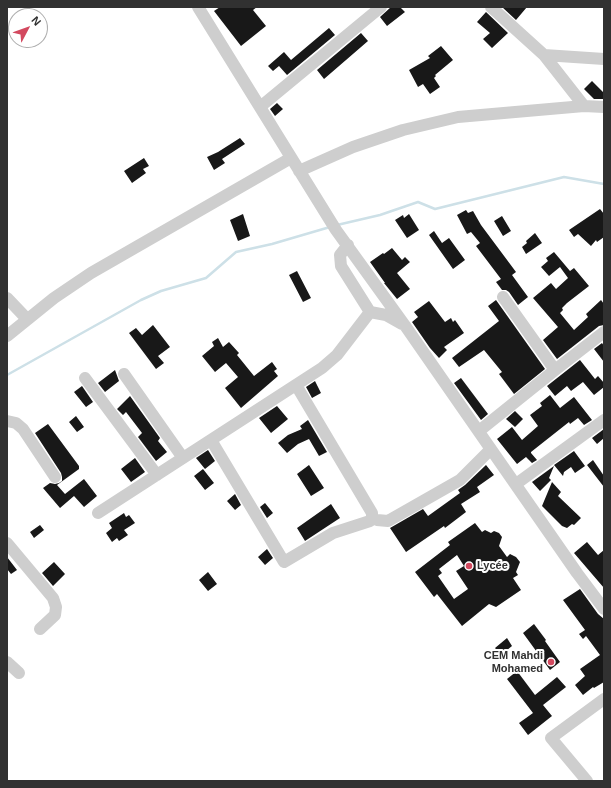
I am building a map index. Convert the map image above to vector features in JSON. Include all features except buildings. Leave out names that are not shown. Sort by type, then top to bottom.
[{"type":"street","points":[[198,7],[334,227],[406,327],[577,573],[604,609]]},
{"type":"street","points":[[260,107],[381,7]]},
{"type":"street","points":[[491,7],[544,55],[584,106]]},
{"type":"street","points":[[544,55],[604,59]]},
{"type":"street","points":[[299,171],[353,148],[403,130],[458,117],[584,106],[604,108]]},
{"type":"street","points":[[7,336],[54,298],[91,273],[291,158]]},
{"type":"street","points":[[348,245],[340,255],[341,266],[370,312],[386,315],[406,327]]},
{"type":"street","points":[[503,297],[555,370]]},
{"type":"street","points":[[7,298],[27,319]]},
{"type":"street","points":[[98,513],[322,368],[337,355],[370,312]]},
{"type":"street","points":[[479,431],[604,332]]},
{"type":"street","points":[[124,374],[183,458]]},
{"type":"street","points":[[85,378],[157,475]]},
{"type":"street","points":[[211,440],[284,562],[333,533],[370,521],[372,514],[296,385]]},
{"type":"street","points":[[516,484],[604,420]]},
{"type":"street","points":[[7,422],[16,423],[23,429],[55,477]]},
{"type":"street","points":[[377,520],[388,520],[460,480],[491,449]]},
{"type":"street","points":[[7,543],[53,598],[56,607],[55,615],[40,629]]},
{"type":"street","points":[[7,662],[19,673]]},
{"type":"street","points":[[587,781],[550,738],[604,700]]},
{"type":"waterway","points":[[337,225],[380,215],[418,202],[435,209],[564,177],[604,184]]},
{"type":"waterway","points":[[7,375],[141,300],[161,291],[206,278],[236,252],[272,244],[330,227]]},
{"type":"place","name":"Lycée","points":[[469,566]]},
{"type":"place","name":"CEM Mahdi Mohamed","points":[[551,662]]}]
